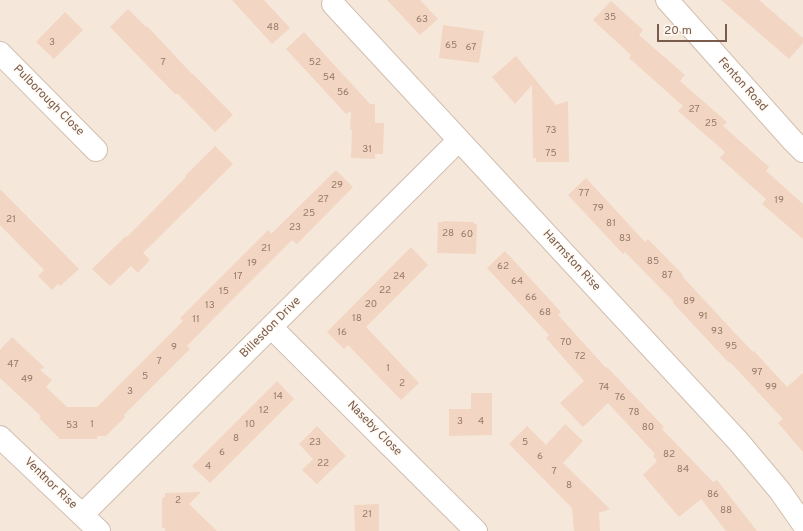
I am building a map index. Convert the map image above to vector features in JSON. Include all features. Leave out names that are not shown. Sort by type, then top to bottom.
[{"type":"street","name":"Fenton Road","points":[[667,0],[803,151]]},
{"type":"street","name":"Harmston Rise","points":[[333,4],[738,441],[780,491],[803,524]]},
{"type":"street","name":"Pulborough Close","points":[[0,53],[96,150]]},
{"type":"street","name":"Billesdon Drive","points":[[82,515],[460,140]]},
{"type":"street","name":"Naseby Close","points":[[271,328],[476,531]]},
{"type":"street","name":"Ventnor Rise","points":[[0,437],[99,531]]},
{"type":"shaded area","points":[[0,0],[803,0],[803,531],[0,531]]},
{"type":"building","points":[[232,0],[264,0],[290,28],[272,44]]},
{"type":"building","points":[[387,0],[420,0],[438,19],[420,35]]},
{"type":"building","points":[[721,0],[759,0],[803,38],[803,43],[789,59]]},
{"type":"building","points":[[611,1],[643,30],[639,35],[685,75],[680,81],[727,122],[723,126],[769,167],[766,171],[803,204],[803,239],[762,204],[766,199],[720,158],[725,152],[678,111],[683,106],[629,58],[631,55],[593,20]]},
{"type":"building","points":[[128,9],[146,27],[147,26],[233,115],[215,132],[177,93],[176,95],[110,27]]},
{"type":"building","points":[[65,12],[83,30],[54,59],[36,42]]},
{"type":"building","points":[[443,25],[484,31],[479,63],[439,58]]},
{"type":"building","points":[[304,32],[370,104],[375,104],[375,123],[384,123],[383,154],[375,154],[375,159],[351,158],[351,111],[346,114],[286,49]]},
{"type":"building","points":[[516,56],[556,105],[568,101],[569,162],[536,162],[536,158],[533,158],[532,85],[515,104],[492,77]]},
{"type":"building","points":[[215,146],[233,164],[143,253],[150,260],[138,273],[131,266],[110,286],[92,269],[126,236],[127,237]]},
{"type":"building","points":[[336,170],[353,187],[297,244],[292,240],[225,307],[187,346],[190,349],[124,415],[125,417],[106,436],[97,436],[97,439],[60,439],[39,418],[41,416],[0,378],[0,350],[12,337],[44,367],[40,370],[52,380],[46,387],[67,407],[97,407],[183,321],[180,318],[268,230],[271,234]]},
{"type":"building","points":[[586,178],[645,242],[648,239],[683,275],[682,276],[733,331],[753,352],[754,351],[787,387],[803,373],[803,452],[778,423],[783,419],[673,303],[674,302],[625,252],[623,254],[568,195]]},
{"type":"building","points":[[0,189],[79,269],[60,286],[58,284],[52,290],[38,276],[44,270],[0,225]]},
{"type":"building","points":[[438,222],[474,222],[474,224],[477,224],[476,254],[437,253]]},
{"type":"building","points":[[411,247],[428,265],[366,327],[419,383],[401,400],[348,345],[344,349],[327,332]]},
{"type":"building","points":[[505,251],[561,312],[558,315],[606,368],[607,367],[664,427],[662,429],[713,482],[717,480],[757,531],[726,531],[701,499],[679,517],[643,475],[657,461],[653,456],[655,454],[608,403],[583,427],[560,403],[584,381],[546,338],[549,335],[487,268]]},
{"type":"building","points":[[277,381],[294,399],[210,483],[192,466]]},
{"type":"building","points":[[471,393],[492,393],[492,435],[449,436],[449,409],[471,409]]},
{"type":"building","points":[[565,424],[583,441],[563,463],[610,509],[599,513],[600,531],[574,531],[572,508],[509,444],[527,426],[546,445]]},
{"type":"building","points":[[317,426],[346,456],[317,484],[302,470],[313,459],[299,444]]},
{"type":"building","points":[[201,492],[189,504],[217,531],[165,531],[165,528],[162,528],[162,498],[165,497],[165,493]]},
{"type":"building","points":[[379,504],[379,531],[355,531],[354,505]]}]
